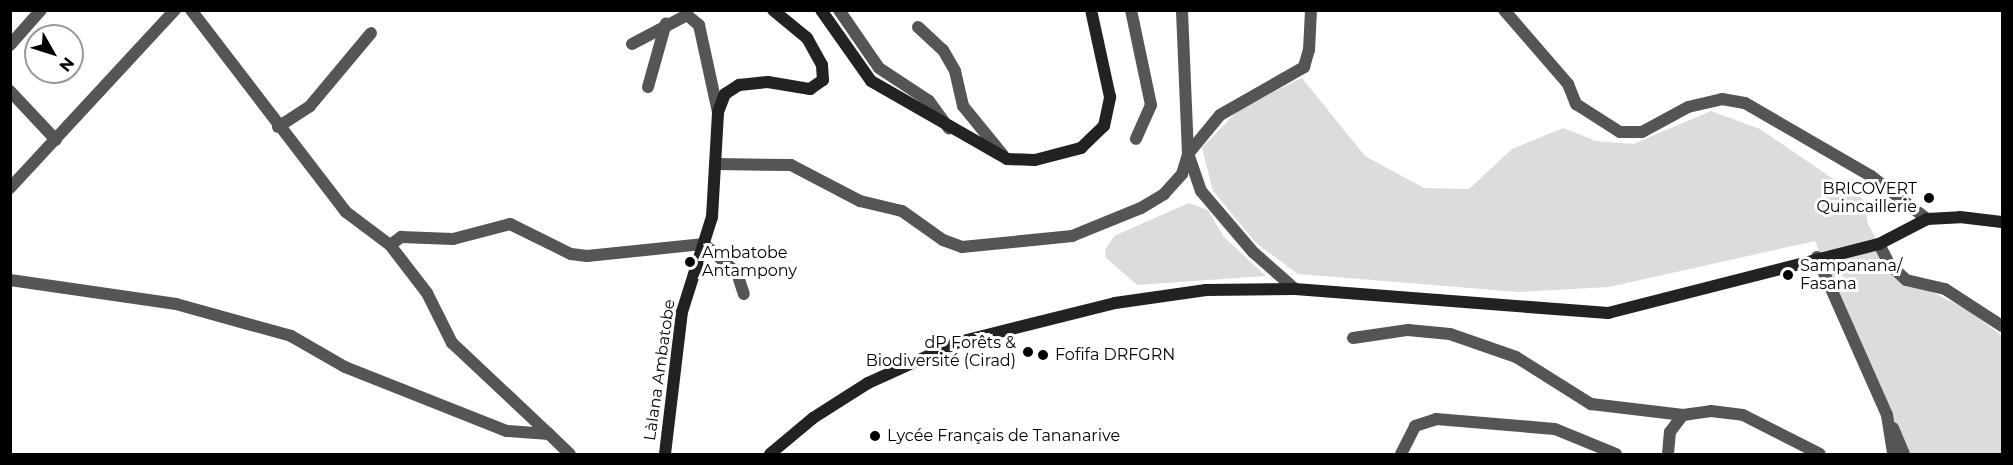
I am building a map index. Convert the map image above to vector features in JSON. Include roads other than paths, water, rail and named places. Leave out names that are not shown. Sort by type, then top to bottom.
[{"type":"street","points":[[10,45],[41,10]]},
{"type":"street","points":[[10,188],[176,10]]},
{"type":"street","points":[[191,10],[278,127],[346,212],[390,245],[427,293],[452,343],[570,454]]},
{"type":"street","points":[[718,112],[725,94],[739,85],[768,82],[802,90],[823,80],[822,65],[807,38],[773,10]]},
{"type":"street","points":[[821,10],[871,81],[949,129],[1007,159],[1060,156],[1082,148],[1104,126],[1110,97],[1091,10]]},
{"type":"street","points":[[840,10],[879,68],[929,100],[949,129]]},
{"type":"street","points":[[1131,10],[1151,105],[1136,139]]},
{"type":"street","points":[[1182,10],[1188,154],[1201,191],[1253,252],[1295,289]]},
{"type":"street","points":[[716,164],[791,165],[860,201],[902,212],[952,244],[976,247],[1072,236],[1141,208],[1164,194],[1182,174],[1188,154],[1220,115],[1304,67],[1310,50],[1311,10]]},
{"type":"street","points":[[1504,10],[1568,84],[1576,104],[1620,132],[1642,132],[1688,107],[1722,99],[1745,103],[1871,176],[1927,219]]},
{"type":"street","points":[[632,44],[666,23],[687,15],[699,26],[718,112]]},
{"type":"street","points":[[648,87],[666,23]]},
{"type":"street","points":[[918,27],[943,50],[955,72],[963,106],[1007,159]]},
{"type":"street","points":[[278,127],[310,106],[371,33]]},
{"type":"street","points":[[10,91],[56,140]]},
{"type":"street","name":"Làlana Ambatobe","points":[[665,454],[681,312],[712,217],[718,112]]},
{"type":"street","points":[[770,454],[813,418],[868,383],[959,342],[1115,303],[1206,290],[1295,289],[1608,313],[1817,257],[1879,244],[1927,219],[1960,217],[2002,222]]},
{"type":"street","points":[[390,245],[401,237],[453,239],[510,224],[571,254],[587,256],[704,244],[737,273],[744,294]]},
{"type":"street","points":[[1879,244],[1889,264],[1906,280],[1945,289],[2002,326]]},
{"type":"street","points":[[1817,257],[1904,454]]},
{"type":"street","points":[[10,280],[176,304],[280,332],[345,367],[507,431],[549,434]]},
{"type":"street","points":[[1353,338],[1408,330],[1450,334],[1503,351],[1591,404],[1683,416],[1712,411],[1743,416],[1820,454]]},
{"type":"street","points":[[1887,415],[1893,454]]},
{"type":"street","points":[[1668,454],[1670,432],[1683,416]]},
{"type":"street","points":[[1401,454],[1415,426],[1436,419],[1555,429],[1616,454]]},
{"type":"place","name":"BRICOVERT Quincaillerie","points":[[1929,198]]},
{"type":"place","name":"Ambatobe Antampony","points":[[690,262]]},
{"type":"place","name":"Sampanana/ Fasana","points":[[1788,275]]},
{"type":"place","name":"dP Forêts & Biodiversité (Cirad)","points":[[1028,352]]},
{"type":"place","name":"Fofifa DRFGRN","points":[[1043,355]]},
{"type":"place","name":"Lycée Français de Tananarive","points":[[875,436]]}]
